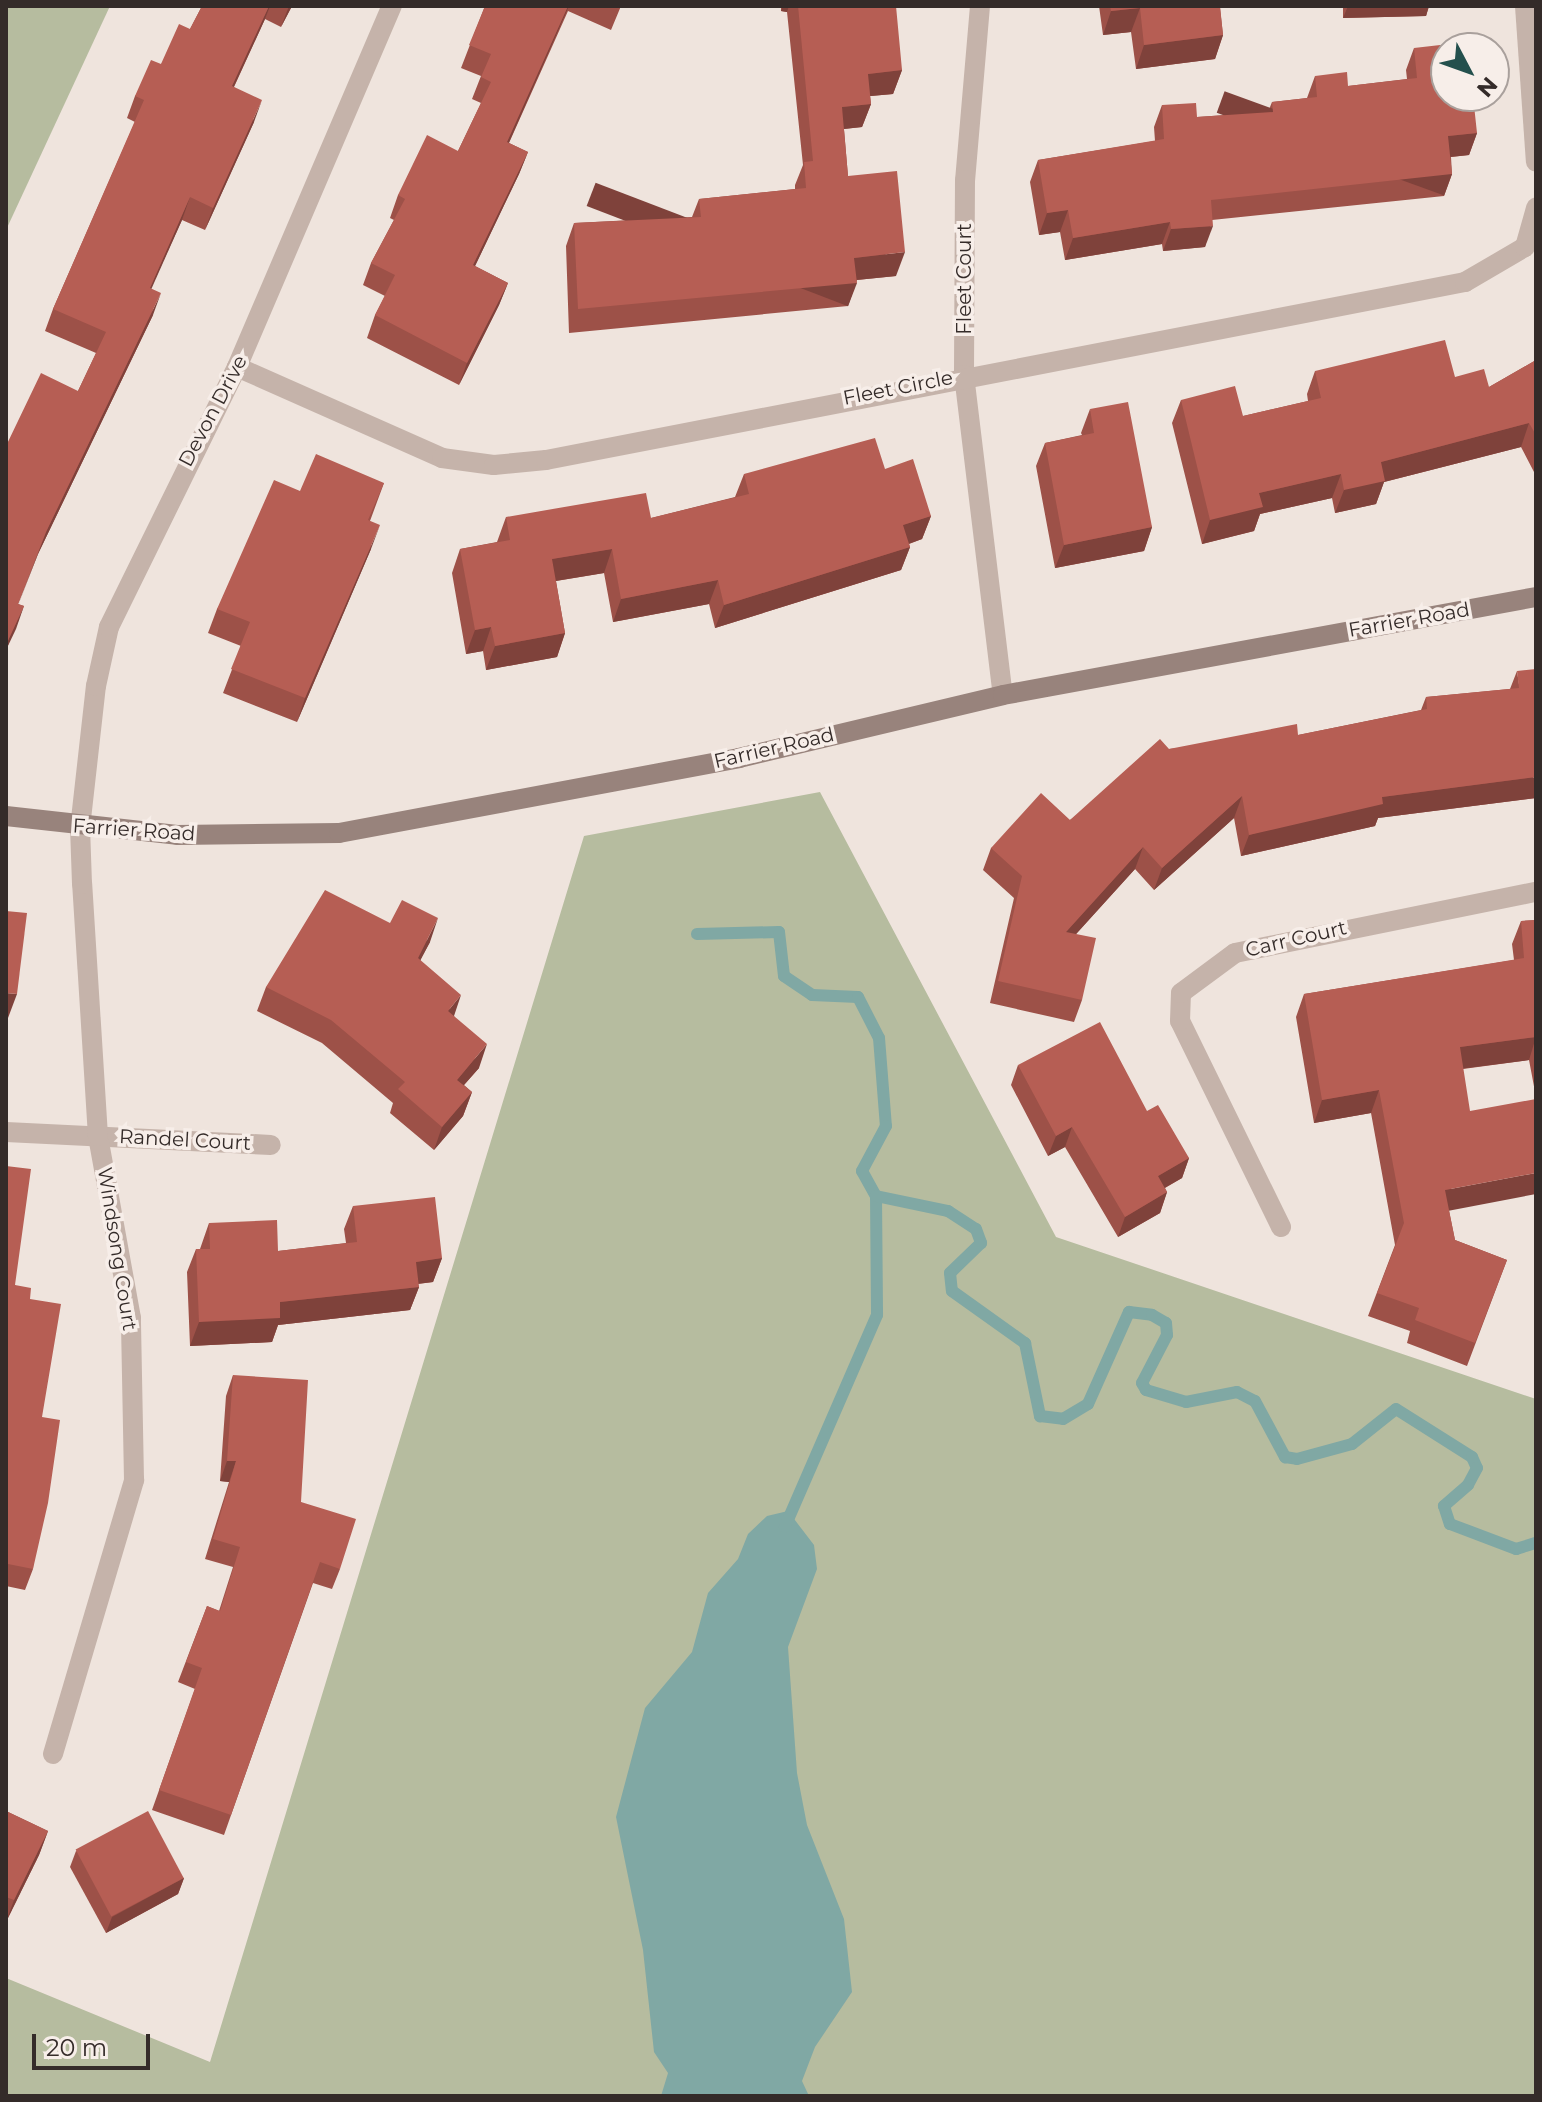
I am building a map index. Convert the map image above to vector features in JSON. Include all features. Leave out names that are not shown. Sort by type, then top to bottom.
[{"type":"street","name":"Devon Drive","points":[[80,828],[109,627],[237,367],[392,6]]},
{"type":"street","name":"Fleet Court","points":[[980,6],[965,180],[964,375],[1003,695]]},
{"type":"street","points":[[1525,6],[1536,162]]},
{"type":"street","name":"Fleet Circle","points":[[237,367],[393,441],[494,465],[1465,282],[1525,247],[1536,208]]},
{"type":"street","name":"Farrier Road","points":[[6,816],[80,828],[339,833],[739,758],[1003,695],[1536,597]]},
{"type":"street","name":"Windsong Court","points":[[53,1754],[134,1480],[131,1318],[98,1136],[80,828]]},
{"type":"street","name":"Carr Court","points":[[1281,1227],[1180,1021],[1181,993],[1235,953],[1536,892]]},
{"type":"street","name":"Randel Court","points":[[6,1132],[271,1145]]},
{"type":"green space","points":[[6,6],[110,6],[6,230]]},
{"type":"green space","points":[[820,792],[1056,1237],[1536,1399],[1536,2096],[6,2096],[6,1978],[210,2062],[584,836]]},
{"type":"water","points":[[788,1511],[814,1545],[817,1569],[788,1647],[797,1773],[807,1825],[844,1919],[852,1992],[815,2047],[802,2081],[809,2096],[661,2096],[668,2073],[654,2052],[643,1950],[616,1817],[645,1708],[692,1652],[708,1593],[738,1559],[748,1534],[767,1516]]},
{"type":"building","points":[[202,6],[269,6],[232,86],[262,100],[213,208],[190,197],[150,288],[161,293],[46,532],[18,604],[24,606],[6,645],[6,446],[41,373],[78,391],[106,332],[53,309],[144,100],[135,96],[151,60],[161,64],[179,24],[190,29]]},
{"type":"building","points":[[485,6],[568,6],[507,142],[528,152],[473,265],[508,283],[467,363],[375,315],[395,275],[371,263],[405,199],[398,195],[427,135],[458,151],[491,82],[481,77],[491,54],[469,45]]},
{"type":"building","points":[[798,6],[896,6],[902,70],[868,74],[871,104],[842,107],[848,176],[897,171],[905,252],[854,258],[857,283],[578,309],[574,223],[701,217],[699,199],[806,188],[804,162],[813,161]]},
{"type":"building","points":[[1110,6],[1220,6],[1223,35],[1144,45],[1140,8],[1111,11]]},
{"type":"building","points":[[1430,46],[1430,112],[1475,112],[1477,133],[1448,136],[1452,174],[1211,200],[1213,226],[1171,229],[1170,222],[1073,238],[1068,210],[1047,213],[1038,160],[1164,139],[1162,105],[1196,103],[1197,117],[1273,112],[1272,102],[1317,97],[1315,76],[1347,72],[1348,86],[1417,78],[1414,48]]},
{"type":"building","points":[[1445,340],[1455,377],[1484,369],[1489,387],[1536,360],[1536,435],[1529,423],[1381,462],[1385,481],[1344,490],[1341,474],[1259,493],[1263,507],[1210,520],[1181,400],[1235,386],[1243,416],[1321,398],[1315,371]]},
{"type":"building","points":[[1128,402],[1152,527],[1064,545],[1045,443],[1094,433],[1090,409]]},
{"type":"building","points":[[875,438],[885,469],[913,459],[931,516],[903,525],[910,547],[724,605],[718,580],[621,599],[612,549],[552,559],[565,633],[495,646],[491,627],[475,630],[460,549],[510,540],[506,517],[646,493],[651,518],[749,494],[744,474]]},
{"type":"building","points":[[316,454],[384,483],[368,520],[380,525],[305,698],[231,669],[250,622],[217,609],[274,480],[300,491]]},
{"type":"building","points":[[1536,669],[1536,777],[1382,797],[1383,804],[1249,835],[1242,796],[1162,868],[1143,847],[1066,932],[1096,938],[1082,1000],[998,981],[1022,876],[991,848],[1041,793],[1070,820],[1160,739],[1169,749],[1297,724],[1298,735],[1427,709],[1426,697],[1519,688],[1517,671]]},
{"type":"building","points":[[325,890],[390,923],[402,900],[438,918],[418,958],[461,995],[448,1011],[487,1044],[457,1080],[472,1092],[442,1127],[398,1089],[405,1082],[331,1020],[266,987]]},
{"type":"building","points":[[6,911],[27,913],[17,994],[6,993]]},
{"type":"building","points":[[1536,920],[1536,1037],[1460,1047],[1470,1111],[1536,1099],[1536,1173],[1445,1190],[1455,1240],[1507,1260],[1475,1343],[1415,1320],[1419,1308],[1377,1293],[1404,1223],[1379,1090],[1322,1100],[1304,994],[1524,958],[1521,921]]},
{"type":"building","points":[[1100,1022],[1147,1111],[1158,1105],[1189,1158],[1158,1176],[1167,1192],[1125,1217],[1072,1127],[1056,1136],[1018,1065]]},
{"type":"building","points":[[6,1166],[31,1169],[15,1285],[31,1288],[30,1299],[61,1304],[42,1417],[60,1420],[48,1503],[33,1569],[8,1564],[6,1570]]},
{"type":"building","points":[[435,1197],[442,1258],[416,1262],[419,1287],[280,1302],[280,1318],[199,1322],[196,1249],[210,1249],[209,1223],[277,1220],[278,1251],[357,1242],[353,1206]]},
{"type":"building","points":[[233,1375],[308,1380],[301,1502],[356,1519],[340,1569],[320,1562],[231,1815],[159,1790],[202,1668],[186,1662],[207,1606],[220,1611],[240,1547],[213,1539],[236,1461],[227,1461]]},
{"type":"building","points":[[6,1811],[48,1831],[14,1900],[6,1897]]},
{"type":"building","points":[[148,1811],[184,1878],[111,1917],[76,1849]]},
{"type":"waterway","points":[[697,934],[779,932],[784,976],[812,995],[858,997],[879,1038],[886,1126],[862,1171],[876,1196],[877,1315],[785,1527]]},
{"type":"waterway","points":[[876,1196],[948,1211],[976,1229],[981,1243],[950,1273],[952,1291],[1025,1343],[1040,1416],[1063,1419],[1088,1404],[1129,1312],[1152,1315],[1166,1323],[1167,1335],[1142,1383],[1146,1390],[1186,1402],[1237,1392],[1255,1401],[1285,1457],[1297,1459],[1352,1444],[1396,1409],[1472,1457],[1477,1468],[1468,1485],[1444,1506],[1450,1524],[1516,1549],[1536,1543]]}]
